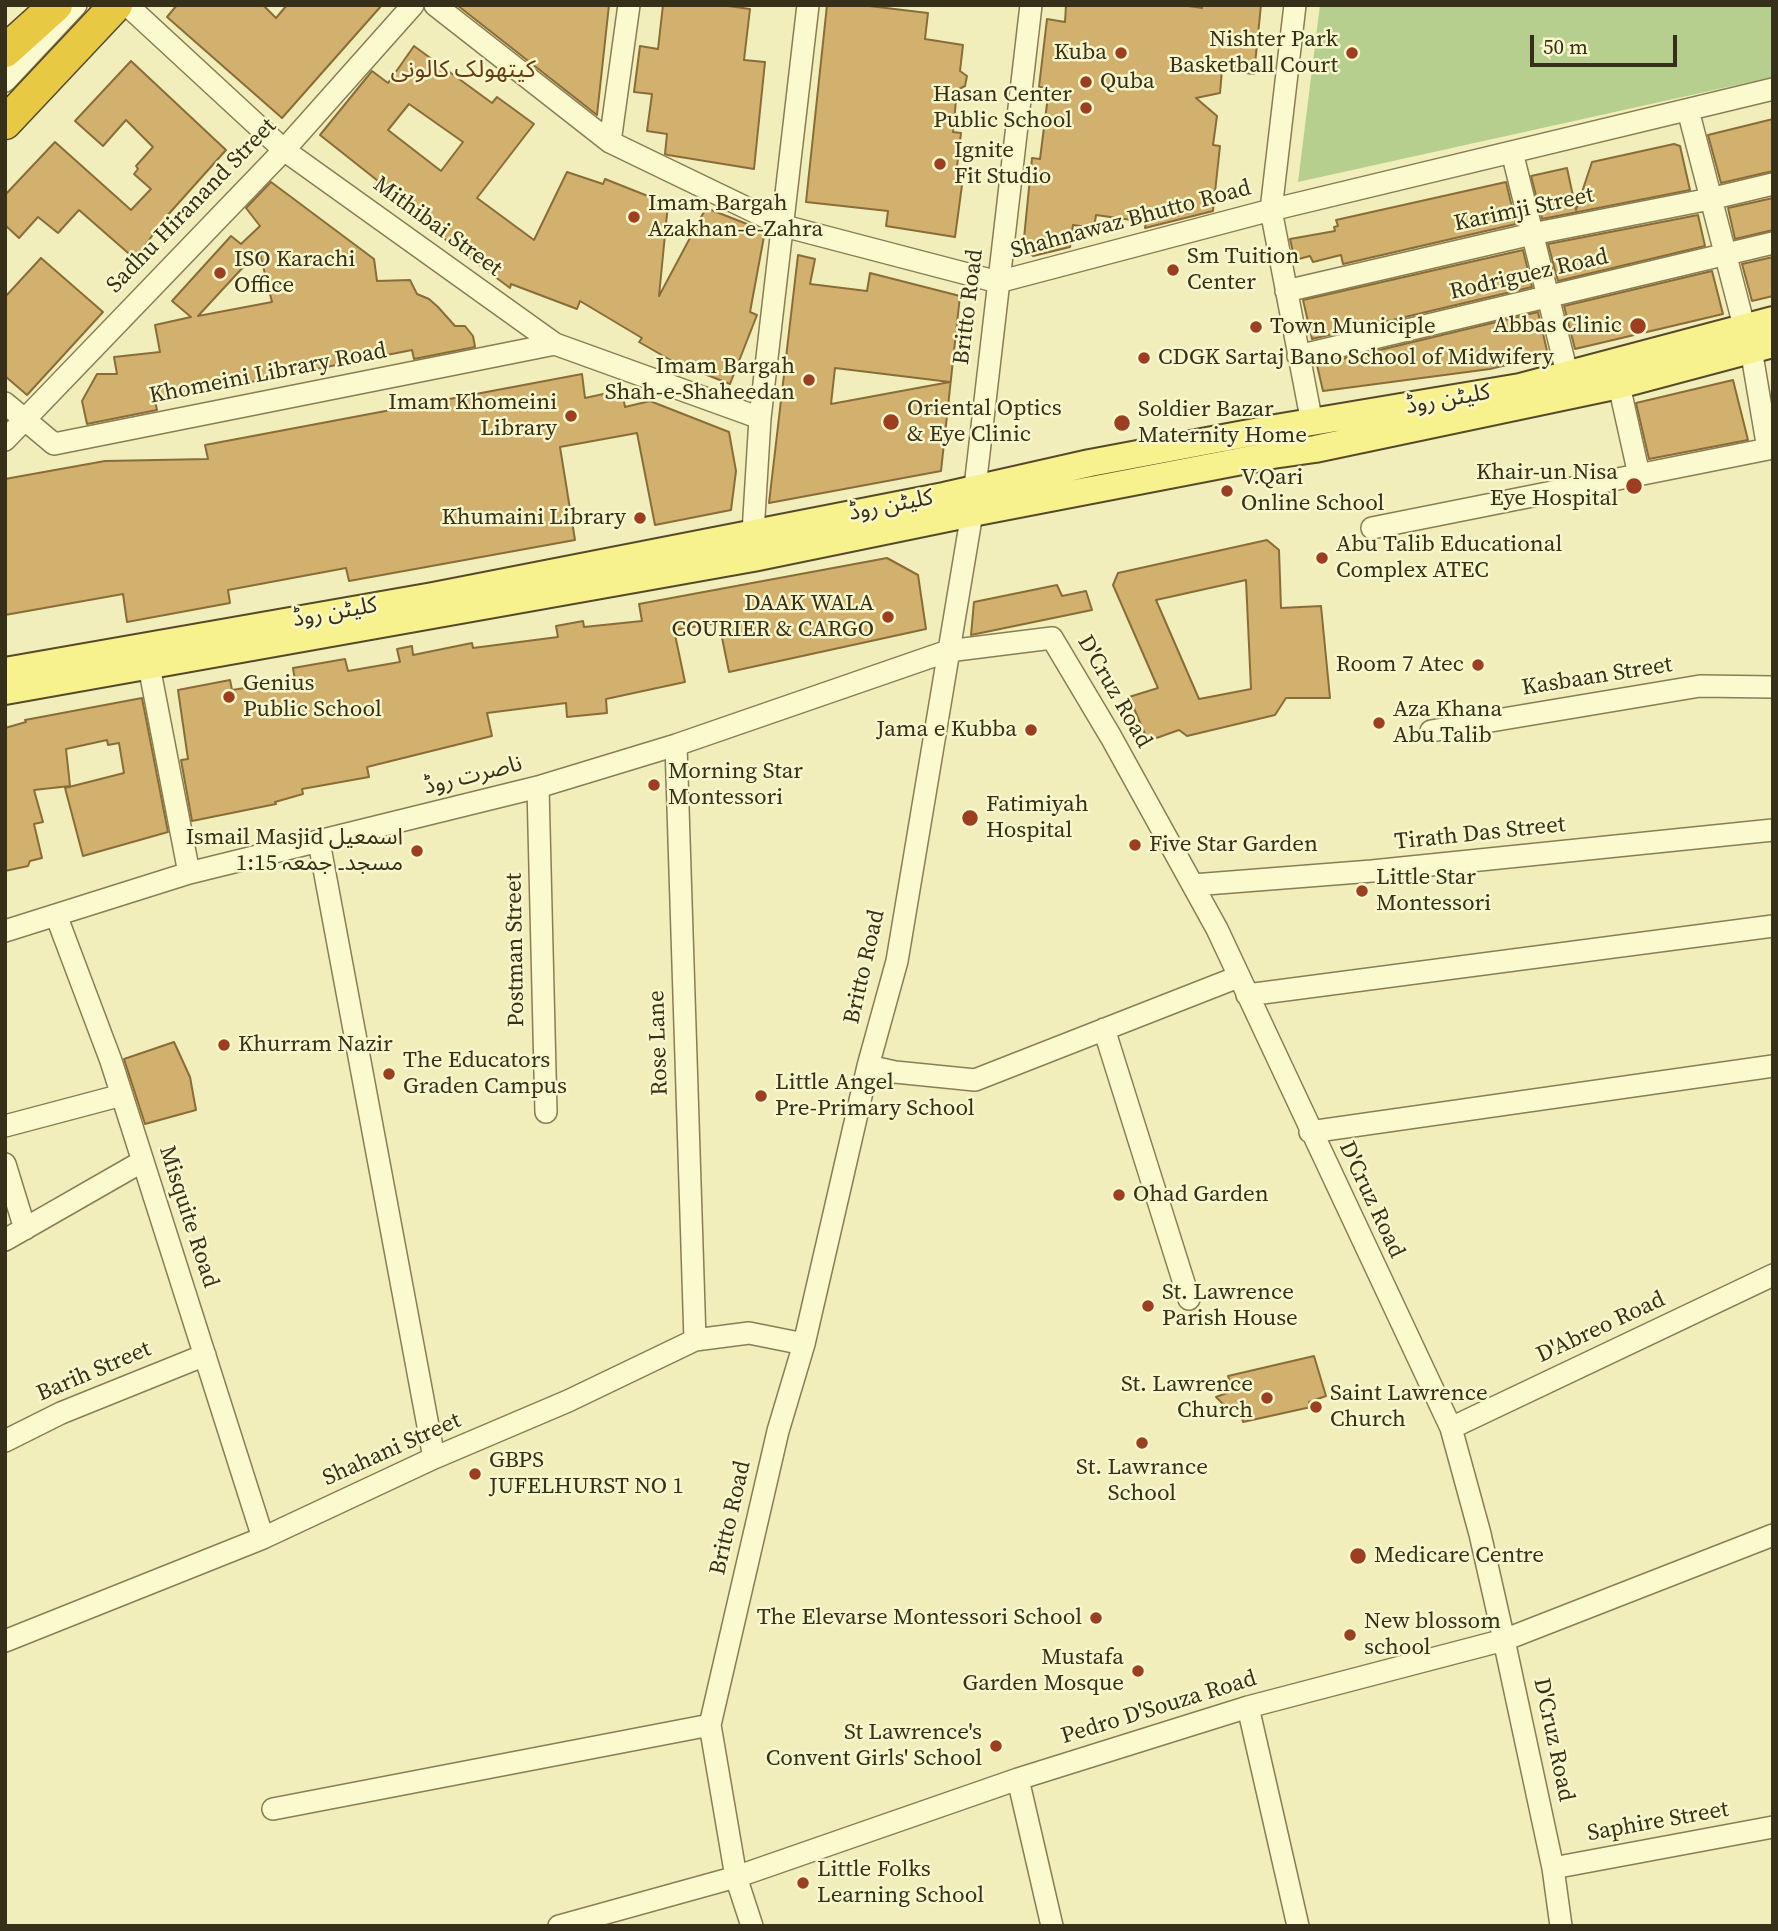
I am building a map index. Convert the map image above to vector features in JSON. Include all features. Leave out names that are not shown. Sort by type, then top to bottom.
[{"type":"highway","points":[[5,123],[116,5]]},
{"type":"highway","points":[[5,51],[51,10]]},
{"type":"main road","points":[[5,40],[51,10]]},
{"type":"main road","name":"کلیٹن روڈ","points":[[5,671],[433,596],[944,496],[974,500],[1315,449],[1619,385],[1756,340],[1773,320]]},
{"type":"main road","name":"کلیٹن روڈ","points":[[5,691],[753,558],[974,500],[1090,463],[1520,387],[1566,373],[1756,340]]},
{"type":"street","points":[[5,81],[76,5]]},
{"type":"street","name":"Mithibai Street","points":[[127,5],[284,149],[555,344],[760,418]]},
{"type":"street","name":"Sadhu Hiranand Street","points":[[5,440],[284,149],[413,5]]},
{"type":"street","name":"Shahnawaz Bhutto Road","points":[[435,5],[610,142],[784,226],[998,282],[1271,210],[1773,89]]},
{"type":"street","points":[[610,142],[629,5]]},
{"type":"street","points":[[753,533],[760,418],[808,5]]},
{"type":"street","name":"Britto Road","points":[[752,1926],[736,1877],[710,1725],[778,1431],[804,1343],[868,1066],[897,961],[974,500],[1031,5]]},
{"type":"street","points":[[1295,5],[1271,210],[1312,423]]},
{"type":"street","points":[[1372,527],[1770,448],[1756,340],[1724,255],[1688,110]]},
{"type":"street","points":[[1512,152],[1566,373]]},
{"type":"street","name":"Karimji Street","points":[[1286,290],[1532,234],[1773,184]]},
{"type":"street","name":"Rodriguez Road","points":[[1298,356],[1773,243]]},
{"type":"street","name":"Khomeini Library Road","points":[[5,403],[54,444],[555,344]]},
{"type":"street","points":[[1619,385],[1639,475]]},
{"type":"street","name":"D'Cruz Road","points":[[947,651],[1052,638],[1111,737],[1193,886],[1243,986],[1451,1428],[1480,1534],[1504,1640],[1553,1868],[1562,1926]]},
{"type":"street","name":"ناصرت روڈ","points":[[5,930],[189,873],[538,787],[676,745],[947,651]]},
{"type":"street","points":[[149,666],[189,873]]},
{"type":"street","name":"Kasbaan Street","points":[[1432,731],[1700,686],[1773,687]]},
{"type":"street","name":"Rose Lane","points":[[676,745],[695,1340]]},
{"type":"street","name":"Postman Street","points":[[538,787],[546,1112]]},
{"type":"street","name":"Tirath Das Street","points":[[1193,886],[1372,872],[1773,830]]},
{"type":"street","points":[[319,842],[434,1458]]},
{"type":"street","name":"Misquite Road","points":[[56,915],[122,1095],[263,1538]]},
{"type":"street","points":[[868,1066],[895,1072],[975,1080],[1104,1029],[1243,986],[1773,926]]},
{"type":"street","points":[[1104,1029],[1189,1298]]},
{"type":"street","points":[[1310,1132],[1773,1066]]},
{"type":"street","points":[[5,1126],[122,1095]]},
{"type":"street","points":[[5,1240],[143,1161]]},
{"type":"street","points":[[7,1176],[25,1229]]},
{"type":"street","name":"D'Abreo Road","points":[[1451,1428],[1773,1275]]},
{"type":"street","name":"Shahani Street","points":[[5,1641],[263,1538],[434,1458],[568,1401],[695,1340],[749,1333],[804,1343]]},
{"type":"street","name":"Barih Street","points":[[5,1441],[61,1413],[205,1355]]},
{"type":"street","name":"Pedro D'Souza Road","points":[[559,1926],[736,1877],[1018,1779],[1248,1707],[1504,1640],[1773,1535]]},
{"type":"street","points":[[1248,1707],[1298,1926]]},
{"type":"street","points":[[273,1809],[710,1725]]},
{"type":"street","points":[[1018,1779],[1052,1926]]},
{"type":"street","name":"Saphire Street","points":[[1553,1868],[1773,1827]]},
{"type":"green space","points":[[1320,5],[1773,5],[1773,77],[1298,182]]},
{"type":"building","points":[[177,5],[263,5],[276,18],[287,5],[382,5],[282,118],[167,17]]},
{"type":"building","points":[[457,5],[609,5],[597,115]]},
{"type":"building","points":[[663,5],[721,5],[750,9],[744,60],[765,62],[754,169],[665,154],[667,134],[647,131],[652,94],[634,92],[640,46],[658,49]]},
{"type":"building","points":[[827,5],[861,5],[928,13],[925,39],[963,45],[960,71],[967,76],[965,86],[957,90],[953,132],[961,133],[955,184],[962,185],[955,237],[886,226],[888,211],[806,202]]},
{"type":"building","points":[[1066,5],[1182,5],[1202,8],[1202,5],[1261,5],[1254,74],[1222,70],[1220,93],[1196,98],[1217,116],[1213,145],[1220,146],[1213,211],[1145,228],[1146,222],[1096,215],[1094,228],[1073,225],[1070,247],[1033,256],[1023,248],[1032,158],[1040,159],[1049,88],[1039,87],[1047,19],[1065,22]]},
{"type":"building","points":[[414,46],[492,103],[497,97],[534,124],[477,198],[534,240],[567,172],[603,184],[605,179],[668,204],[659,296],[706,208],[765,231],[750,312],[757,315],[730,384],[674,362],[639,342],[642,338],[580,301],[577,309],[511,284],[510,288],[374,186],[378,181],[320,135],[372,71],[388,83]],"holes":[[[409,104],[463,142],[441,171],[388,130]]]},
{"type":"building","points":[[131,61],[226,150],[166,217],[135,259],[79,210],[58,233],[38,217],[19,238],[5,225],[5,195],[55,142],[131,210],[151,189],[134,174],[138,169],[136,166],[153,147],[126,120],[103,146],[75,121]]},
{"type":"building","points":[[1773,119],[1773,171],[1721,183],[1708,135]]},
{"type":"building","points":[[1674,144],[1680,146],[1690,190],[1542,219],[1531,176],[1567,168],[1576,210],[1592,162]]},
{"type":"building","points":[[271,182],[374,259],[377,281],[410,280],[417,294],[429,299],[455,326],[465,326],[473,336],[475,347],[414,359],[412,350],[155,401],[157,410],[87,424],[82,401],[97,374],[117,374],[114,357],[160,352],[155,325],[191,317],[172,301],[231,236],[241,244],[260,226],[246,208]],"holes":[[[259,250],[272,302],[198,316]]]},
{"type":"building","points":[[1506,182],[1516,224],[1343,264],[1341,255],[1313,262],[1310,256],[1295,260],[1290,239],[1335,231],[1334,227],[1338,226],[1336,220]]},
{"type":"building","points":[[1773,198],[1773,230],[1735,239],[1728,208]]},
{"type":"building","points":[[1698,215],[1705,246],[1558,281],[1548,244]]},
{"type":"building","points":[[1523,250],[1532,287],[1312,339],[1303,300]]},
{"type":"building","points":[[798,255],[815,259],[810,284],[867,291],[870,273],[960,296],[941,471],[769,503]],"holes":[[[835,368],[950,382],[831,404]]]},
{"type":"building","points":[[1773,257],[1773,296],[1752,301],[1742,264]]},
{"type":"building","points":[[41,258],[103,312],[27,395],[5,376],[5,297]]},
{"type":"building","points":[[1712,271],[1723,314],[1575,349],[1564,306]]},
{"type":"building","points":[[1538,312],[1548,355],[1490,369],[1323,391],[1317,365]]},
{"type":"building","points":[[582,374],[585,398],[622,390],[625,407],[650,401],[729,432],[736,471],[731,510],[655,525],[637,433],[560,447],[575,540],[349,581],[346,568],[228,590],[230,603],[127,622],[123,594],[5,615],[5,479],[105,461],[208,459],[205,445]]},
{"type":"building","points":[[1733,380],[1748,440],[1649,459],[1636,403]]},
{"type":"building","points":[[1267,540],[1279,550],[1281,608],[1321,606],[1330,698],[1286,698],[1275,715],[1187,736],[1179,730],[1148,741],[1129,697],[1158,688],[1113,585],[1118,573]],"holes":[[[1246,580],[1251,689],[1199,699],[1156,600]]]},
{"type":"building","points":[[887,558],[918,575],[926,629],[729,672],[719,623],[674,630],[685,682],[606,699],[607,713],[567,717],[566,703],[487,713],[492,736],[367,767],[369,777],[302,789],[303,794],[275,802],[276,804],[192,821],[181,760],[188,759],[178,690],[230,680],[232,690],[295,680],[293,668],[345,659],[348,671],[400,662],[397,649],[412,646],[413,655],[472,643],[473,648],[558,637],[556,626],[583,621],[584,627],[642,621],[639,604]]},
{"type":"building","points":[[1057,585],[1062,596],[1086,591],[1092,610],[971,635],[974,602]]},
{"type":"building","points":[[142,698],[168,832],[83,856],[65,788],[124,773],[119,743],[108,745],[107,740],[66,749],[70,786],[34,790],[43,822],[34,824],[42,858],[30,861],[28,866],[5,871],[5,728],[26,722],[25,720]]},
{"type":"building","points":[[174,1042],[190,1077],[196,1110],[145,1124],[124,1059]]},
{"type":"building","points":[[1314,1356],[1326,1396],[1309,1402],[1311,1407],[1243,1422],[1239,1406],[1228,1409],[1216,1397],[1232,1391],[1228,1376]]},
{"type":"place","name":"Kuba","points":[[1121,53]]},
{"type":"place","name":"Nishter Park Basketball Court","points":[[1352,53]]},
{"type":"place","name":"Quba","points":[[1086,82]]},
{"type":"place","name":"Hasan Center Public School","points":[[1086,108]]},
{"type":"place","name":"Ignite Fit Studio","points":[[940,164]]},
{"type":"place","name":"Imam Bargah Azakhan-e-Zahra","points":[[634,217]]},
{"type":"place","name":"Sm Tuition Center","points":[[1173,270]]},
{"type":"place","name":"ISO Karachi Office","points":[[220,273]]},
{"type":"place","name":"Abbas Clinic","points":[[1638,326]]},
{"type":"place","name":"Town Municiple","points":[[1256,327]]},
{"type":"place","name":"CDGK Sartaj Bano School of Midwifery","points":[[1144,358]]},
{"type":"place","name":"Imam Bargah Shah-e-Shaheedan","points":[[809,380]]},
{"type":"place","name":"Imam Khomeini Library","points":[[571,416]]},
{"type":"place","name":"Oriental Optics & Eye Clinic","points":[[891,422]]},
{"type":"place","name":"Soldier Bazar Maternity Home","points":[[1122,423]]},
{"type":"place","name":"Khair-un Nisa Eye Hospital","points":[[1634,486]]},
{"type":"place","name":"V.Qari Online School","points":[[1227,491]]},
{"type":"place","name":"Khumaini Library","points":[[640,518]]},
{"type":"place","name":"Abu Talib Educational Complex ATEC","points":[[1322,558]]},
{"type":"place","name":"DAAK WALA COURIER & CARGO","points":[[888,617]]},
{"type":"place","name":"Room 7 Atec","points":[[1478,665]]},
{"type":"place","name":"Genius Public School","points":[[229,697]]},
{"type":"place","name":"Aza Khana Abu Talib","points":[[1379,723]]},
{"type":"place","name":"Jama e Kubba","points":[[1031,730]]},
{"type":"place","name":"Morning Star Montessori","points":[[654,785]]},
{"type":"place","name":"Fatimiyah Hospital","points":[[970,818]]},
{"type":"place","name":"Five Star Garden","points":[[1135,845]]},
{"type":"place","name":"Ismail Masjid اسمعیل مسجد۔ جمعہ 1:15","points":[[417,851]]},
{"type":"place","name":"Little Star Montessori","points":[[1362,891]]},
{"type":"place","name":"Khurram Nazir","points":[[224,1045]]},
{"type":"place","name":"The Educators Graden Campus","points":[[389,1074]]},
{"type":"place","name":"Little Angel Pre-Primary School","points":[[761,1096]]},
{"type":"place","name":"Ohad Garden","points":[[1119,1195]]},
{"type":"place","name":"St. Lawrence Parish House","points":[[1148,1306]]},
{"type":"place","name":"St. Lawrence Church","points":[[1267,1398]]},
{"type":"place","name":"Saint Lawrence Church","points":[[1316,1407]]},
{"type":"place","name":"St. Lawrance School","points":[[1142,1443]]},
{"type":"place","name":"GBPS JUFELHURST NO 1","points":[[475,1474]]},
{"type":"place","name":"Medicare Centre","points":[[1358,1556]]},
{"type":"place","name":"The Elevarse Montessori School","points":[[1096,1618]]},
{"type":"place","name":"New blossom school","points":[[1350,1635]]},
{"type":"place","name":"Mustafa Garden Mosque","points":[[1138,1671]]},
{"type":"place","name":"St Lawrence's Convent Girls' School","points":[[996,1746]]},
{"type":"place","name":"Little Folks Learning School","points":[[803,1883]]},
{"type":"district","name":"کیتھولک کالونی","points":[[463,71]]}]
